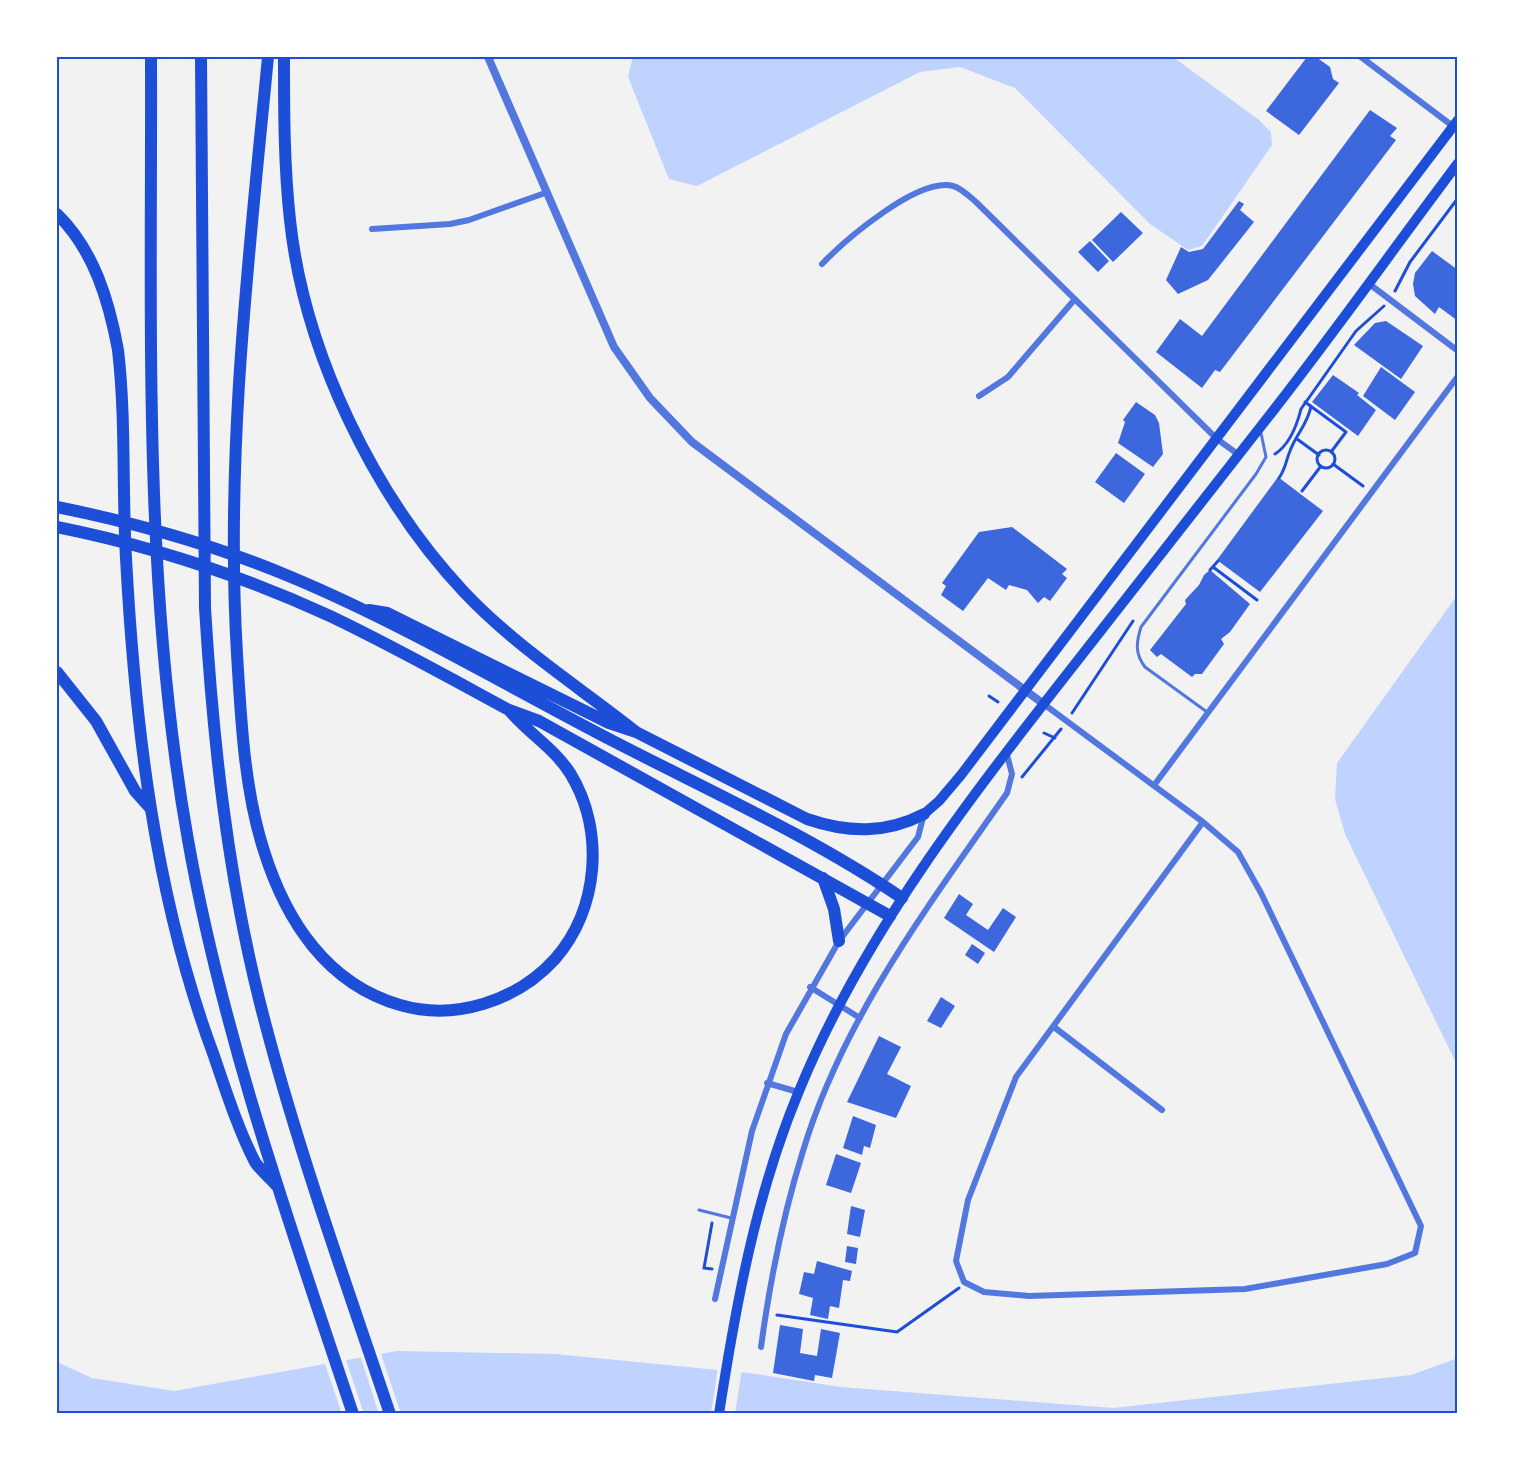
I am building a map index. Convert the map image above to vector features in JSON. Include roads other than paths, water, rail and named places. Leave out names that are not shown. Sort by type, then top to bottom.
[{"type":"highway","points":[[151,57],[153,441],[163,664],[188,839],[203,917],[245,1081],[353,1414]]},
{"type":"highway","points":[[201,57],[205,608],[210,698],[220,784],[233,870],[259,998],[283,1084],[390,1414]]},
{"type":"highway","points":[[268,57],[234,468],[234,609],[244,738],[250,786],[264,851],[290,910],[311,945],[332,968],[352,985],[375,997],[405,1007],[448,1011],[496,1000],[534,979],[554,960],[577,925],[585,904],[593,866],[593,841],[589,816],[582,796],[565,766],[509,710]]},
{"type":"highway","points":[[284,57],[286,175],[290,222],[300,276],[327,368],[370,459],[406,519],[464,592],[518,643],[636,732]]},
{"type":"highway","points":[[57,214],[78,238],[92,264],[112,321],[118,350],[133,651],[152,810],[171,911],[198,1016],[256,1163],[279,1188]]},
{"type":"highway","points":[[57,507],[110,518],[247,560],[356,607],[762,818],[883,885],[902,898]]},
{"type":"highway","points":[[57,527],[110,538],[179,557],[249,582],[341,622],[509,710],[539,722],[890,916]]},
{"type":"highway","points":[[356,607],[387,613],[609,723],[636,732],[821,824],[852,830],[883,829],[924,814]]},
{"type":"highway","points":[[57,672],[96,721],[135,791],[152,810]]},
{"type":"highway","points":[[823,878],[834,909],[839,941]]},
{"type":"main road","points":[[924,814],[946,794],[1456,125]]},
{"type":"main road","points":[[719,1414],[729,1348],[757,1218],[774,1161],[798,1092],[839,1006],[890,916],[1007,755],[1260,428],[1458,163]]},
{"type":"street","points":[[488,57],[545,193],[614,347],[644,390],[672,422],[692,442],[725,467],[1155,784],[1203,822],[1238,852],[1261,893],[1421,1226],[1415,1253],[1387,1264],[1245,1289],[1029,1296],[984,1292],[964,1282],[956,1261],[968,1200],[1016,1077],[1203,822]]},
{"type":"street","points":[[1360,57],[1456,125]]},
{"type":"street","points":[[822,264],[845,240],[890,208],[932,187],[952,186],[976,202],[1217,439],[1239,455]]},
{"type":"street","points":[[372,229],[450,224],[470,220],[545,193]]},
{"type":"street","points":[[1368,282],[1458,351]]},
{"type":"street","points":[[979,396],[1008,377],[1075,299]]},
{"type":"street","points":[[1155,784],[1458,376]]},
{"type":"street","points":[[761,1347],[781,1237],[803,1150],[830,1080],[860,1018],[933,896],[1007,793],[1012,774],[1007,755]]},
{"type":"street","points":[[715,1299],[752,1131],[786,1034],[810,987],[839,941],[918,837],[924,814]]},
{"type":"street","points":[[810,987],[860,1018]]},
{"type":"street","points":[[1054,1027],[1162,1110]]},
{"type":"street","points":[[767,1083],[798,1092]]},
{"type":"lane","points":[[1207,712],[1145,667],[1139,658],[1137,638],[1141,627],[1256,474],[1266,457],[1260,428]]},
{"type":"lane","points":[[699,1210],[731,1218]]},
{"type":"water","points":[[633,57],[1173,57],[1259,120],[1271,132],[1272,145],[1202,246],[1188,250],[1150,224],[1015,88],[960,67],[920,72],[697,186],[669,179],[628,77]]},
{"type":"water","points":[[1458,594],[1458,1067],[1345,834],[1335,799],[1337,763]]},
{"type":"water","points":[[397,1351],[555,1354],[749,1373],[841,1387],[1113,1408],[1411,1375],[1458,1358],[1458,1414],[57,1414],[57,1362],[92,1378],[174,1391]]}]
